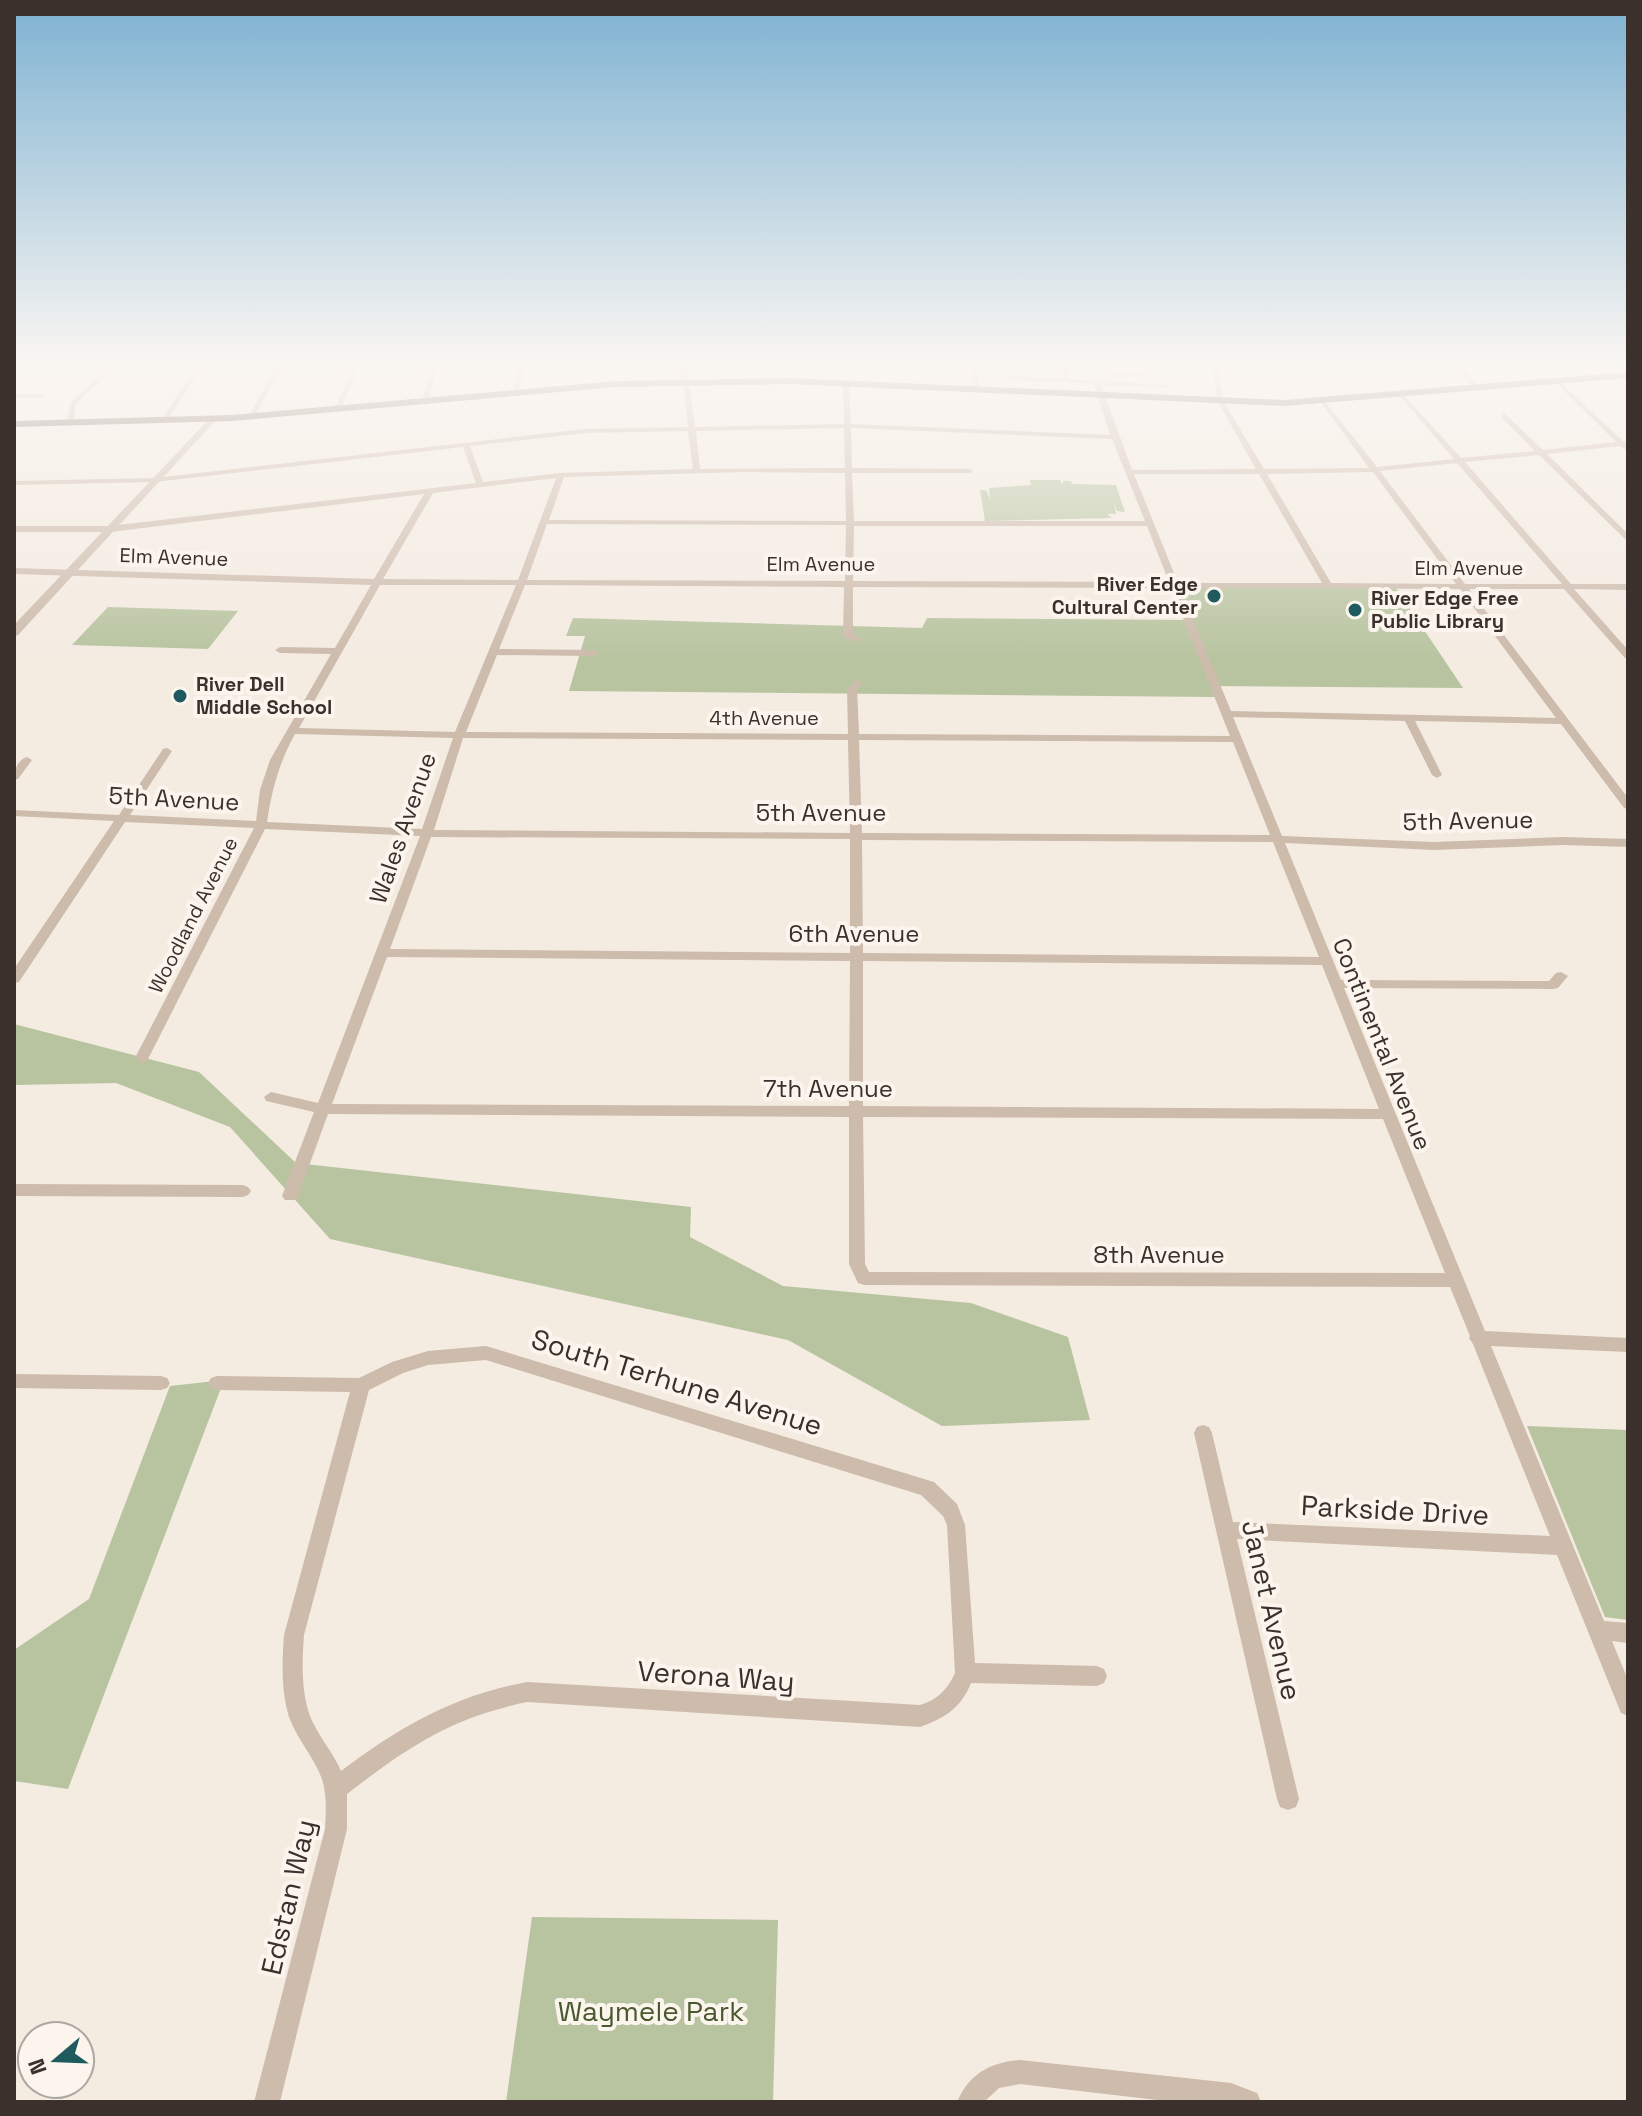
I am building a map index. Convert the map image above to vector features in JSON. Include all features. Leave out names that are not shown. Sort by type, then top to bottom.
[{"type":"street","points":[[14,632],[20,619],[70,572],[171,463]]},
{"type":"street","points":[[14,483],[155,480],[308,463]]},
{"type":"street","points":[[472,463],[481,486]]},
{"type":"street","points":[[696,463],[697,472]]},
{"type":"street","points":[[847,463],[851,582],[848,636],[857,639]]},
{"type":"street","name":"Continental Avenue","points":[[1126,463],[1453,1280],[1628,1706]]},
{"type":"street","points":[[1256,463],[1328,585]]},
{"type":"street","points":[[1370,463],[1628,806]]},
{"type":"street","points":[[1130,472],[1375,470],[1452,463]]},
{"type":"street","points":[[1461,463],[1628,656]]},
{"type":"street","points":[[1553,463],[1628,539]]},
{"type":"street","points":[[14,529],[110,529],[561,475],[969,471]]},
{"type":"street","name":"Wales Avenue","points":[[290,1196],[427,833],[459,735],[522,581],[561,475]]},
{"type":"street","name":"Woodland Avenue","points":[[142,1058],[261,826],[275,760],[429,492]]},
{"type":"street","points":[[545,522],[1151,524]]},
{"type":"street","name":"Elm Avenue","points":[[14,571],[377,582],[1628,587]]},
{"type":"street","points":[[280,650],[338,651]]},
{"type":"street","points":[[492,652],[594,653]]},
{"type":"street","points":[[854,1111],[858,956],[852,688],[858,683]]},
{"type":"street","points":[[1226,714],[1561,721]]},
{"type":"street","points":[[1409,719],[1437,775]]},
{"type":"street","name":"4th Avenue","points":[[292,731],[459,735],[1236,739]]},
{"type":"street","points":[[14,979],[167,751]]},
{"type":"street","points":[[14,777],[27,760]]},
{"type":"street","name":"5th Avenue","points":[[14,813],[427,833],[1276,839],[1434,846],[1563,841],[1628,843]]},
{"type":"street","name":"6th Avenue","points":[[382,953],[1325,961]]},
{"type":"street","points":[[1335,984],[1553,985],[1561,976]]},
{"type":"street","name":"7th Avenue","points":[[271,1097],[323,1109],[1387,1114]]},
{"type":"street","name":"8th Avenue","points":[[854,1111],[857,1264],[864,1278],[1453,1280]]},
{"type":"street","points":[[14,1190],[243,1191]]},
{"type":"street","points":[[1477,1338],[1628,1345]]},
{"type":"street","name":"South Terhune Avenue","points":[[217,1383],[361,1385],[398,1367],[428,1358],[486,1353],[927,1488],[940,1498],[956,1525],[965,1673]]},
{"type":"street","points":[[14,1381],[161,1383]]},
{"type":"street","name":"Edstan Way","points":[[267,2102],[336,1829],[335,1789],[329,1768],[301,1721],[294,1693],[294,1635],[361,1385]]},
{"type":"street","name":"Janet Avenue","points":[[1203,1433],[1288,1799]]},
{"type":"street","name":"Parkside Drive","points":[[1225,1530],[1562,1546]]},
{"type":"street","points":[[1596,1630],[1628,1633]]},
{"type":"street","points":[[965,1673],[1097,1676]]},
{"type":"street","name":"Verona Way","points":[[335,1789],[424,1725],[457,1709],[494,1697],[527,1692],[920,1716],[936,1712],[950,1703],[960,1689],[965,1673]]},
{"type":"street","points":[[970,2102],[984,2081],[1001,2073],[1020,2072],[1231,2096],[1248,2102]]},
{"type":"green space","points":[[1030,480],[1060,480],[1063,485],[1063,481],[1071,481],[1072,484],[1116,485],[1125,512],[1117,511],[1114,503],[1116,514],[1107,514],[1112,518],[985,521],[980,490],[986,490],[990,499],[989,488],[1031,485]]},
{"type":"green space","points":[[1174,585],[1394,585],[1463,688],[1213,686],[1217,697],[569,691],[585,636],[566,636],[573,618],[922,628],[927,618],[1187,620]]},
{"type":"green space","points":[[108,607],[238,611],[208,649],[72,645]]},
{"type":"green space","points":[[14,1024],[199,1072],[296,1163],[691,1207],[690,1237],[783,1286],[971,1303],[1068,1337],[1090,1420],[942,1426],[788,1340],[330,1239],[230,1127],[116,1083],[14,1085]]},
{"type":"green space","points":[[224,1380],[68,1789],[14,1781],[14,1650],[89,1599],[170,1386]]},
{"type":"green space","points":[[1527,1426],[1628,1430],[1628,1620],[1605,1617]]},
{"type":"green space","name":"Waymele Park","points":[[532,1917],[778,1920],[773,2102],[506,2102]]},
{"type":"place","name":"River Edge Cultural Center","points":[[1214,596]]},
{"type":"place","name":"River Edge Free Public Library","points":[[1355,610]]},
{"type":"place","name":"River Dell Middle School","points":[[180,696]]}]
